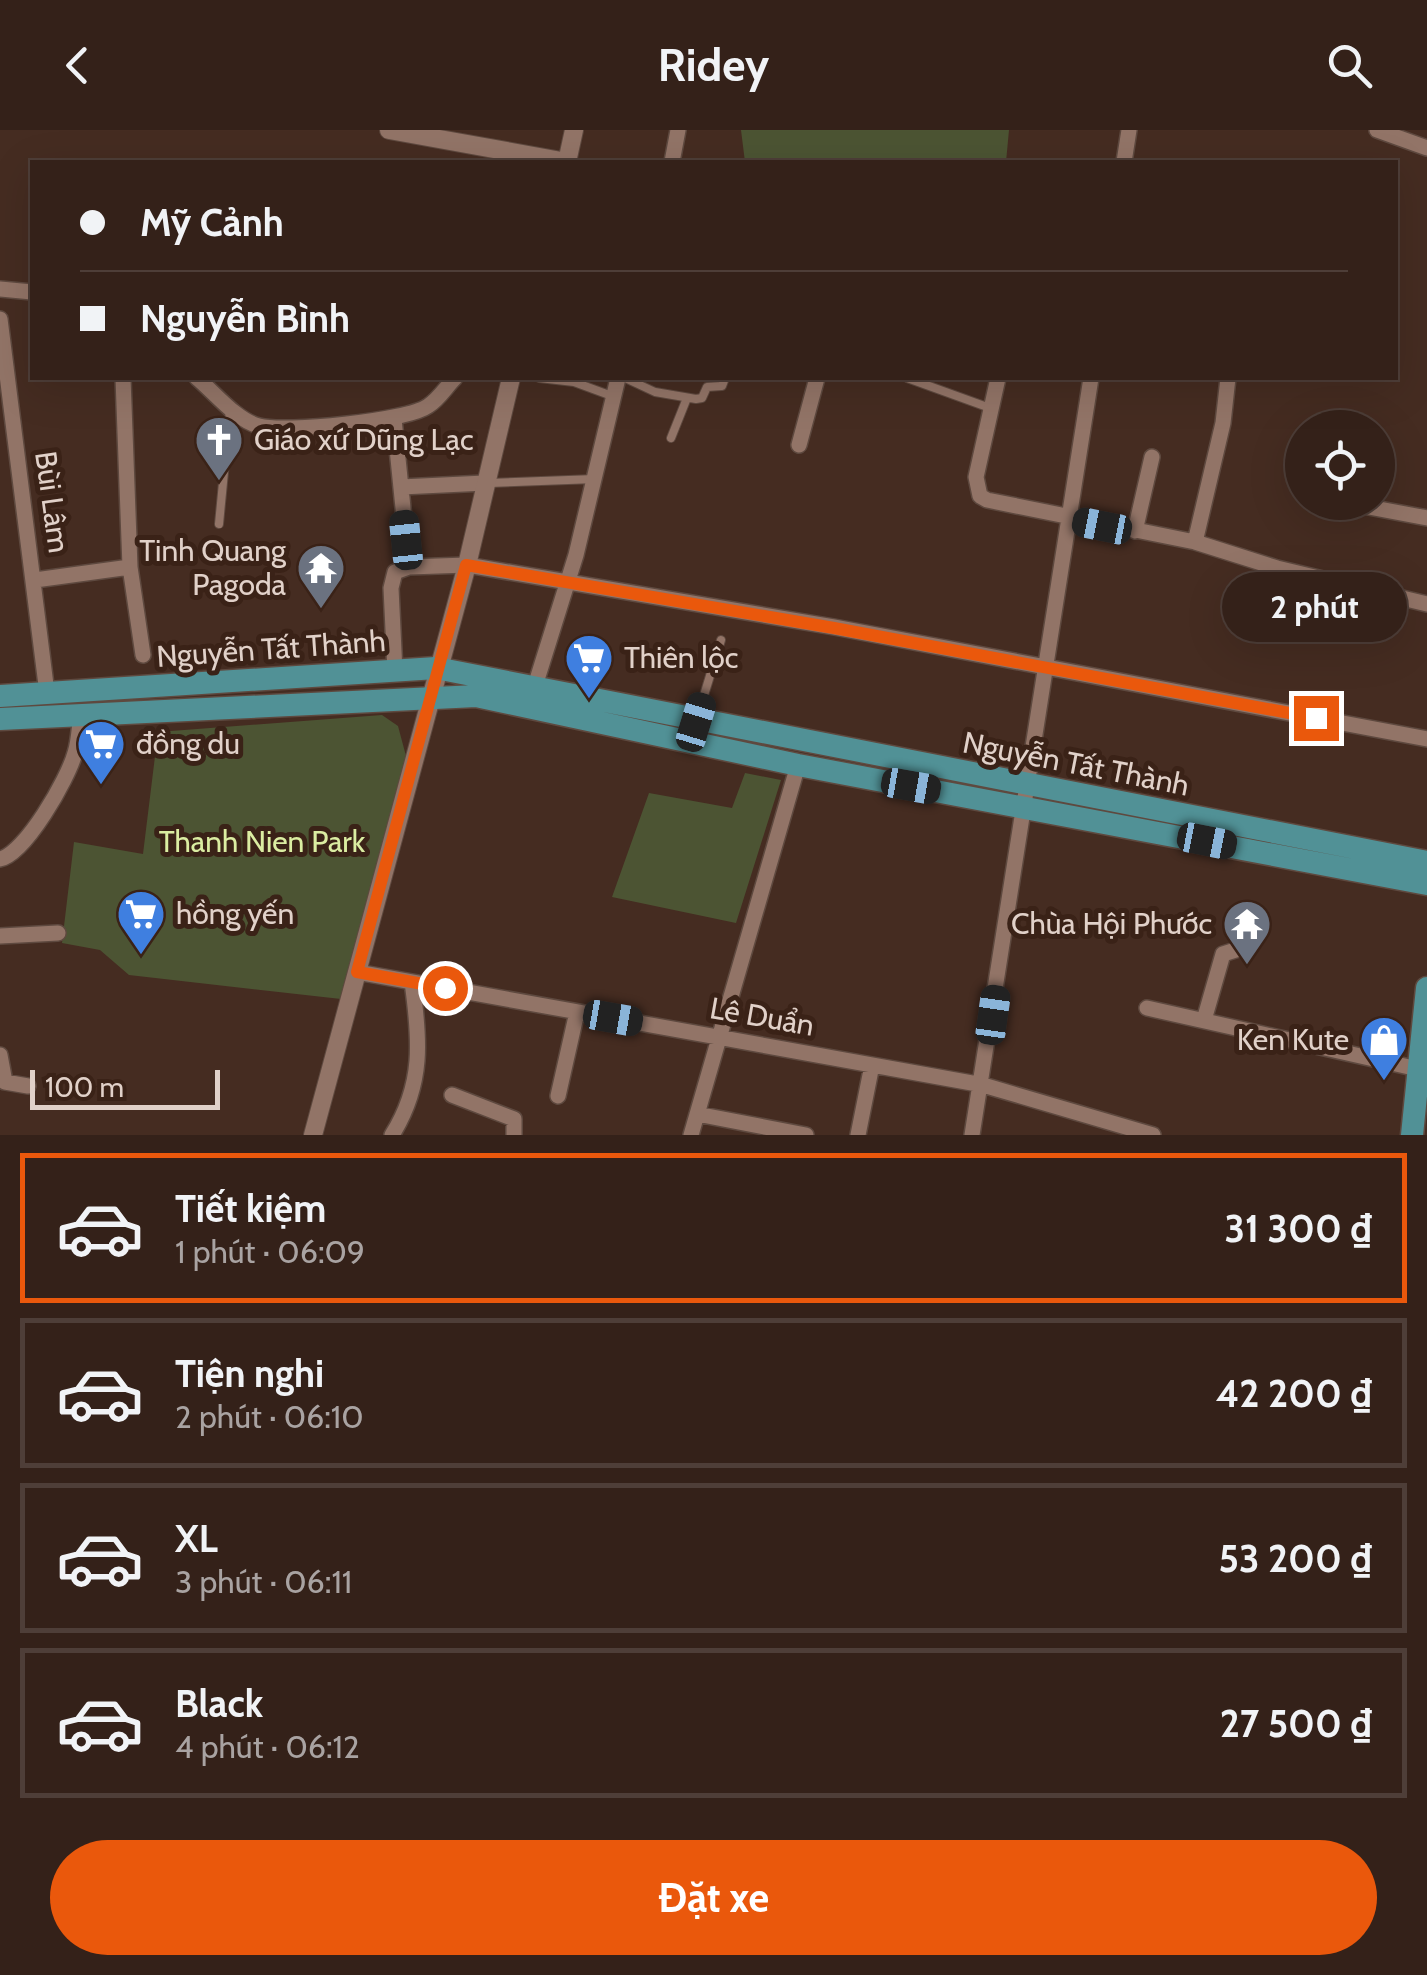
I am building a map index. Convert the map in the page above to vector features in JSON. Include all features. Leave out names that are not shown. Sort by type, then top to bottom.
[{"type":"main road","name":"Nguyễn Tất Thành","points":[[0,696],[436,668],[535,686],[1427,884]]},
{"type":"main road","name":"Nguyễn Tất Thành","points":[[0,719],[428,695],[476,696],[798,766],[1025,795],[1427,862]]},
{"type":"main road","points":[[1412,1135],[1427,988]]},
{"type":"street","points":[[389,130],[556,160]]},
{"type":"street","points":[[567,160],[574,130]]},
{"type":"street","points":[[672,160],[678,130]]},
{"type":"street","points":[[1124,160],[1129,130]]},
{"type":"street","points":[[1376,130],[1427,148]]},
{"type":"street","points":[[0,289],[30,292]]},
{"type":"street","name":"Bùi Lâm","points":[[0,319],[48,693]]},
{"type":"street","points":[[122,380],[130,567],[142,654]]},
{"type":"street","points":[[199,380],[249,422],[276,428],[394,419],[428,406],[452,380]]},
{"type":"street","points":[[312,1135],[466,565],[511,380]]},
{"type":"street","points":[[535,686],[568,582],[612,396],[620,380]]},
{"type":"street","points":[[799,445],[815,380]]},
{"type":"street","points":[[997,380],[976,477],[980,496],[1069,519],[1195,542],[1427,604]]},
{"type":"street","points":[[972,1135],[1091,380]]},
{"type":"street","points":[[1195,542],[1223,423],[1228,380]]},
{"type":"street","points":[[394,419],[409,567]]},
{"type":"street","points":[[1135,532],[1152,456]]},
{"type":"street","points":[[401,487],[485,483]]},
{"type":"street","points":[[1395,512],[1427,518]]},
{"type":"street","points":[[396,672],[392,581],[395,572],[409,567],[466,565],[1046,666],[1427,739]]},
{"type":"street","points":[[34,580],[130,567]]},
{"type":"street","points":[[0,859],[24,846],[66,774],[76,752],[81,714]]},
{"type":"street","points":[[691,1135],[798,766]]},
{"type":"street","points":[[1204,1020],[1223,954],[1245,947],[1254,914]]},
{"type":"street","points":[[0,936],[58,932]]},
{"type":"street","name":"Lê Duẩn","points":[[357,972],[982,1085],[1153,1135]]},
{"type":"street","points":[[392,1135],[409,1105],[418,1072],[420,1040],[412,982]]},
{"type":"street","points":[[1147,1008],[1418,1069]]},
{"type":"street","points":[[558,1096],[577,1012]]},
{"type":"street","points":[[0,1056],[5,1082],[28,1086]]},
{"type":"street","points":[[858,1135],[872,1065]]},
{"type":"street","points":[[452,1096],[514,1119],[514,1135]]},
{"type":"street","points":[[697,1114],[806,1135]]},
{"type":"street","points":[[1092,1135],[1096,1116]]},
{"type":"lane","points":[[556,380],[612,396]]},
{"type":"lane","points":[[626,380],[655,392],[687,398],[702,398],[707,387],[722,386],[724,380]]},
{"type":"lane","points":[[913,380],[990,408]]},
{"type":"lane","points":[[671,438],[687,398]]},
{"type":"lane","points":[[219,524],[230,406]]},
{"type":"lane","points":[[485,483],[595,479]]},
{"type":"lane","points":[[696,722],[721,640]]},
{"type":"green space","points":[[741,130],[1009,130],[1006,160],[745,160]]},
{"type":"green space","name":"Thanh Nien Park","points":[[382,715],[398,726],[406,756],[341,999],[129,975],[100,950],[62,943],[74,842],[143,854],[158,732]]},
{"type":"green space","points":[[745,773],[781,780],[736,923],[612,897],[649,793],[732,808]]},
{"type":"place","name":"Giáo xứ Dũng Lạc","points":[[219,482]]},
{"type":"place","name":"Tinh Quang Pagoda","points":[[321,610]]},
{"type":"place","name":"Thiên lộc","points":[[589,700]]},
{"type":"place","name":"đồng du","points":[[101,786]]},
{"type":"place","name":"hồng yến","points":[[141,956]]},
{"type":"place","name":"Chùa Hội Phước","points":[[1247,966]]},
{"type":"place","name":"Ken Kute","points":[[1384,1082]]},
{"type":"route","points":[[445,988],[357,972],[428,695],[466,565],[1046,666],[1316,718]]}]
